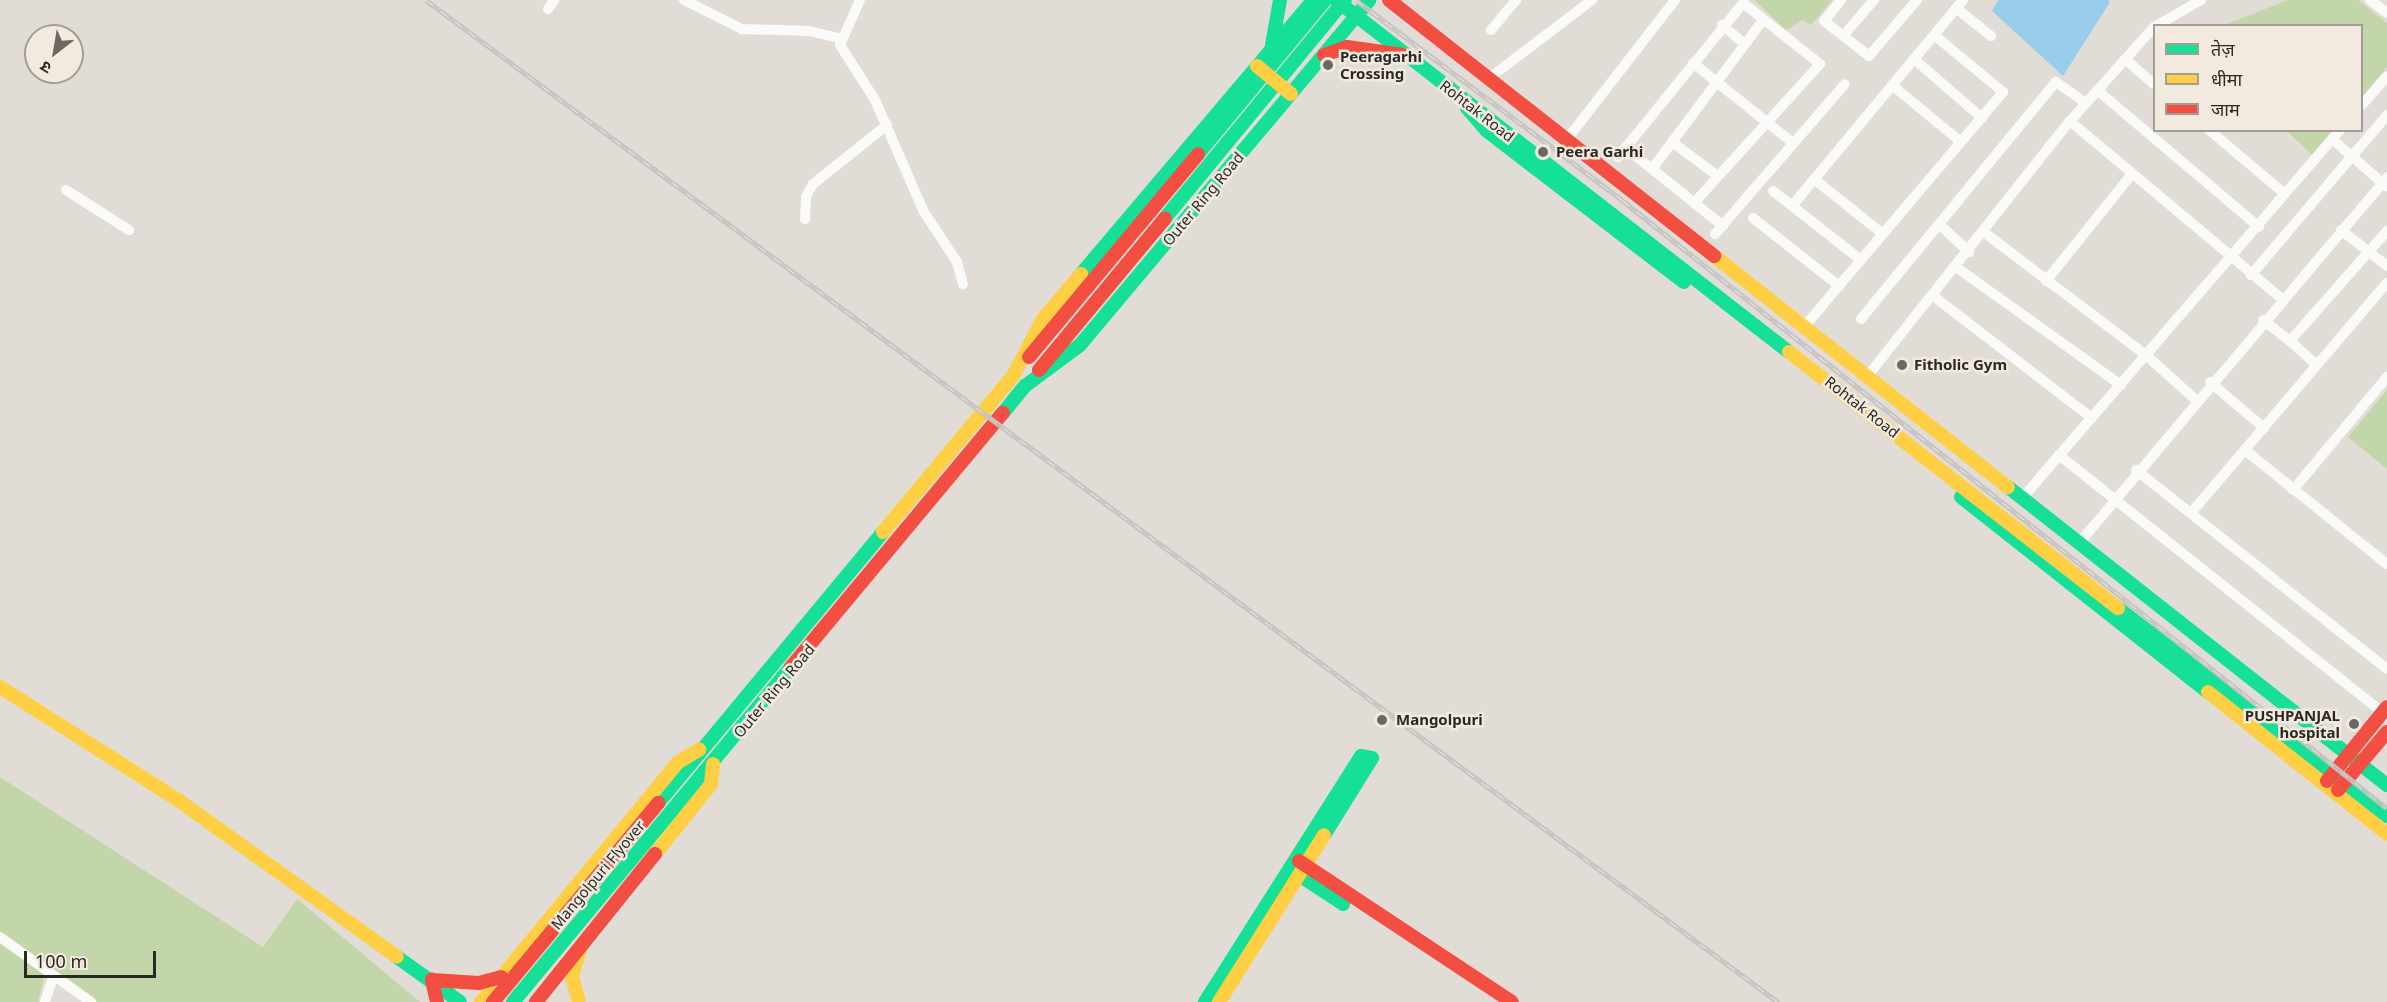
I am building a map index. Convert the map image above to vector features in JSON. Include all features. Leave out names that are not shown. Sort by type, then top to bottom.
[{"type":"main road","points":[[1270,51],[1280,0]]},
{"type":"main road","name":"Outer Ring Road","points":[[1013,376],[1043,319],[1313,0]]},
{"type":"main road","name":"Outer Ring Road","points":[[704,747],[1325,0]]},
{"type":"main road","name":"Rohtak Road","points":[[1336,0],[1355,17],[2067,565],[2387,816]]},
{"type":"main road","name":"Outer Ring Road","points":[[536,1002],[711,784],[713,764],[1345,0]]},
{"type":"main road","name":"Outer Ring Road","points":[[1025,386],[1080,345],[1369,0]]},
{"type":"main road","name":"Rohtak Road","points":[[1389,0],[1488,79],[1568,138],[1866,378],[2024,495],[2387,785]]},
{"type":"main road","points":[[1408,0],[1418,24]]},
{"type":"main road","points":[[1322,56],[1347,47],[1406,55]]},
{"type":"main road","points":[[1257,66],[1291,94]]},
{"type":"main road","points":[[1460,98],[1487,132],[1896,444],[2066,583],[2387,834]]},
{"type":"main road","points":[[2066,583],[2067,565]]},
{"type":"main road","points":[[0,687],[178,800],[460,1002]]},
{"type":"main road","points":[[2329,790],[2333,774],[2386,712]]},
{"type":"main road","points":[[2329,790],[2344,783],[2387,732]]},
{"type":"main road","points":[[481,1002],[676,763],[704,747]]},
{"type":"main road","name":"Mangolpuri Flyover","points":[[493,1002],[704,747]]},
{"type":"main road","points":[[1205,1002],[1298,868],[1372,758],[1361,756],[1298,868],[1219,1002]]},
{"type":"main road","name":"Mangolpuri Flyover","points":[[513,1002],[713,764]]},
{"type":"main road","points":[[1298,868],[1494,1002]]},
{"type":"main road","points":[[1298,868],[1512,1002]]},
{"type":"main road","points":[[535,935],[536,954],[547,965],[580,950]]},
{"type":"main road","points":[[579,1002],[572,976],[580,950]]},
{"type":"main road","points":[[432,980],[479,983],[501,977]]},
{"type":"main road","points":[[432,980],[437,1002]]},
{"type":"street","points":[[684,0],[742,29],[810,31],[839,38],[887,125],[924,212],[957,262],[963,284]]},
{"type":"street","points":[[839,38],[860,0]]},
{"type":"street","points":[[1491,30],[1516,0]]},
{"type":"street","points":[[1488,79],[1592,0]]},
{"type":"street","points":[[1568,138],[1675,0]]},
{"type":"street","points":[[1841,0],[1824,21],[1869,56],[1913,1]]},
{"type":"street","points":[[1844,36],[1874,0]]},
{"type":"street","points":[[2159,24],[2201,0]]},
{"type":"street","points":[[2370,0],[2387,13]]},
{"type":"street","points":[[1695,202],[1820,64],[1741,2],[1622,153],[1652,169],[1695,202],[1719,230],[1845,84]]},
{"type":"street","points":[[1792,206],[1960,4],[1991,36]]},
{"type":"street","points":[[1652,169],[1763,20]]},
{"type":"street","points":[[1722,25],[1745,44]]},
{"type":"street","points":[[1866,378],[1985,233],[2070,121],[2153,28]]},
{"type":"street","points":[[1804,327],[2001,96],[2001,87],[1934,34]]},
{"type":"street","points":[[1914,59],[1982,118]]},
{"type":"street","points":[[2125,59],[2153,83]]},
{"type":"street","points":[[1693,63],[1794,144]]},
{"type":"street","points":[[2363,103],[2387,76]]},
{"type":"street","points":[[1861,319],[2056,82],[2086,103]]},
{"type":"street","points":[[1892,85],[1961,142]]},
{"type":"street","points":[[2097,90],[2259,227]]},
{"type":"street","points":[[2251,275],[2387,115]]},
{"type":"street","points":[[2070,121],[2282,299]]},
{"type":"street","points":[[805,219],[806,197],[813,184],[887,125]]},
{"type":"street","points":[[2211,132],[2285,194]]},
{"type":"street","points":[[2024,495],[2232,259],[2336,135],[2352,157],[2385,182],[2195,399],[2081,540]]},
{"type":"street","points":[[1672,142],[1718,176]]},
{"type":"street","points":[[2046,281],[2132,174]]},
{"type":"street","points":[[1814,179],[1883,234]]},
{"type":"street","points":[[66,190],[129,230]]},
{"type":"street","points":[[1773,191],[1861,260]]},
{"type":"street","points":[[1753,218],[1839,286]]},
{"type":"street","points":[[1940,225],[1969,252]]},
{"type":"street","points":[[2341,230],[2387,266]]},
{"type":"street","points":[[2290,341],[2367,250],[2387,231]]},
{"type":"street","points":[[1985,233],[2147,356],[2195,399]]},
{"type":"street","points":[[1956,267],[2121,386]]},
{"type":"street","points":[[2191,513],[2387,283]]},
{"type":"street","points":[[1932,295],[2092,418]]},
{"type":"street","points":[[2263,320],[2317,364]]},
{"type":"street","points":[[2293,490],[2387,377]]},
{"type":"street","points":[[2210,382],[2264,428]]},
{"type":"street","points":[[2245,450],[2387,564]]},
{"type":"street","points":[[2059,455],[2386,712]]},
{"type":"street","points":[[2136,470],[2387,669]]},
{"type":"street","points":[[0,937],[91,1002]]},
{"type":"street","points":[[45,1002],[54,975]]},
{"type":"green space","points":[[1754,0],[1832,0],[1811,25],[1802,20],[1786,30]]},
{"type":"green space","points":[[2288,0],[2358,0],[2387,23],[2387,67],[2363,96],[2363,24],[2227,24]]},
{"type":"green space","points":[[2288,132],[2333,132],[2313,156]]},
{"type":"green space","points":[[2387,390],[2387,469],[2348,437]]},
{"type":"green space","points":[[0,777],[263,947],[297,899],[420,1002],[89,1002],[0,935]]},
{"type":"green space","points":[[0,942],[45,974],[38,1002],[0,1002]]},
{"type":"water","points":[[1998,0],[2108,0],[2110,2],[2063,76],[1992,11]]},
{"type":"railway","points":[[426,0],[1778,1002]]},
{"type":"railway","points":[[1356,0],[1622,200],[2387,808]]},
{"type":"traffic: fast","points":[[1272,45],[1280,0]]},
{"type":"traffic: fast","points":[[1081,274],[1313,0]]},
{"type":"traffic: fast","points":[[1198,154],[1325,0]]},
{"type":"traffic: fast","points":[[1336,0],[1789,352]]},
{"type":"traffic: fast","points":[[1165,218],[1345,0]]},
{"type":"traffic: fast","points":[[1003,413],[1025,386],[1080,345],[1369,0]]},
{"type":"traffic: fast","points":[[1467,108],[1487,131],[1684,282]]},
{"type":"traffic: fast","points":[[2008,487],[2387,785]]},
{"type":"traffic: fast","points":[[1961,497],[2208,692]]},
{"type":"traffic: fast","points":[[658,803],[883,532]]},
{"type":"traffic: fast","points":[[2118,608],[2387,816]]},
{"type":"traffic: fast","points":[[513,1002],[791,667]]},
{"type":"traffic: fast","points":[[1205,1002],[1361,756],[1372,758],[1324,835]]},
{"type":"traffic: fast","points":[[1293,871],[1343,904]]},
{"type":"traffic: fast","points":[[397,957],[460,1002]]},
{"type":"traffic: slow","points":[[1257,66],[1291,94]]},
{"type":"traffic: slow","points":[[1714,256],[2008,487]]},
{"type":"traffic: slow","points":[[883,532],[1013,376],[1043,319],[1081,274]]},
{"type":"traffic: slow","points":[[1789,352],[2118,608]]},
{"type":"traffic: slow","points":[[0,687],[178,800],[397,957]]},
{"type":"traffic: slow","points":[[2208,692],[2387,834]]},
{"type":"traffic: slow","points":[[481,1002],[677,763],[699,750]]},
{"type":"traffic: slow","points":[[655,854],[711,784],[713,764]]},
{"type":"traffic: slow","points":[[1219,1002],[1324,835]]},
{"type":"traffic: slow","points":[[579,1002],[572,976],[580,949]]},
{"type":"traffic: jam","points":[[1389,0],[1714,256]]},
{"type":"traffic: jam","points":[[1324,55],[1347,47],[1403,55]]},
{"type":"traffic: jam","points":[[1029,357],[1198,154]]},
{"type":"traffic: jam","points":[[1039,370],[1165,218]]},
{"type":"traffic: jam","points":[[791,667],[1003,413]]},
{"type":"traffic: jam","points":[[2327,781],[2387,707]]},
{"type":"traffic: jam","points":[[2338,790],[2387,732]]},
{"type":"traffic: jam","points":[[493,1002],[658,803]]},
{"type":"traffic: jam","points":[[536,1002],[655,854]]},
{"type":"traffic: jam","points":[[1299,861],[1512,1002]]},
{"type":"traffic: jam","points":[[437,1002],[432,980],[479,983],[501,977]]},
{"type":"place","name":"Peeragarhi Crossing","points":[[1328,65]]},
{"type":"place","name":"Peera Garhi","points":[[1543,152]]},
{"type":"place","name":"Fitholic Gym","points":[[1902,365]]},
{"type":"place","name":"Mangolpuri","points":[[1382,720]]},
{"type":"place","name":"PUSHPANJAL hospital","points":[[2354,724]]}]
